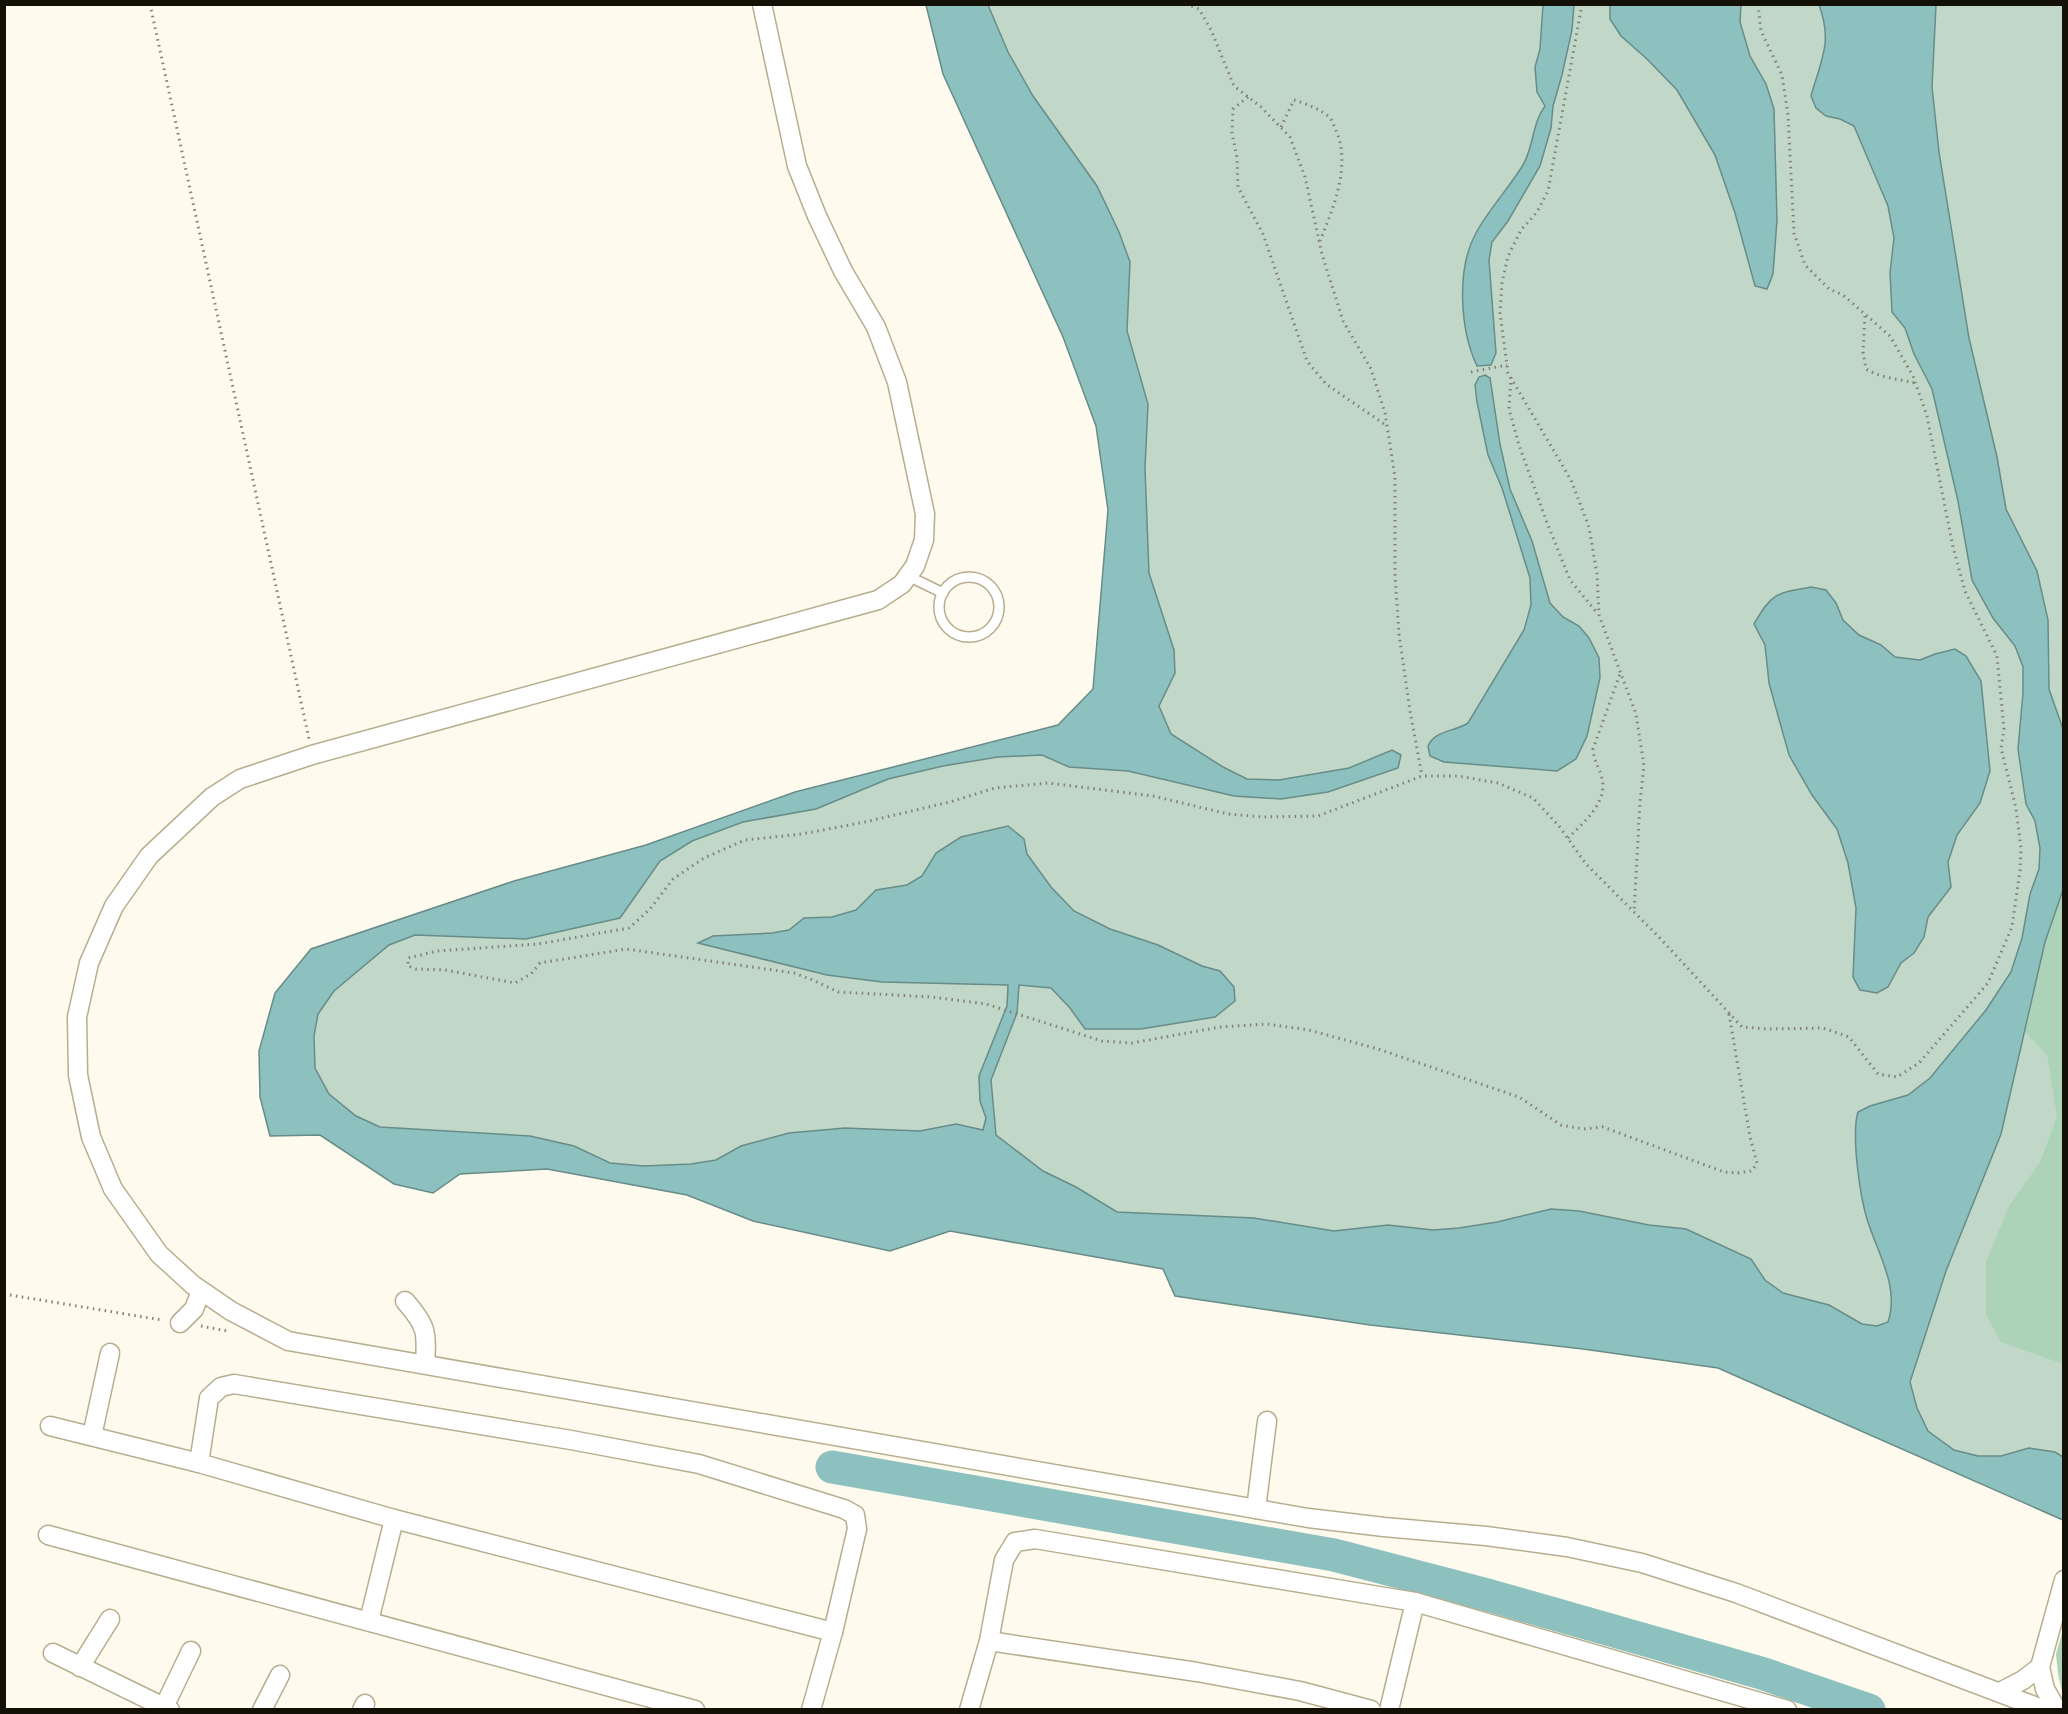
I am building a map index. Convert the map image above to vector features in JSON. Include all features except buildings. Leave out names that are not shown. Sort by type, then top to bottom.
[{"type":"street","points":[[762,4],[797,165],[817,216],[843,271],[876,327],[897,382],[925,514],[924,540],[915,566],[902,584],[878,600],[312,755],[240,778],[212,797],[149,856],[114,906],[89,963],[77,1017],[78,1075],[91,1137],[113,1189],[159,1254],[201,1291],[231,1311],[288,1341],[1256,1509],[1384,1527],[1486,1536],[1567,1547],[1642,1563],[1736,1593],[2045,1710]]},
{"type":"street","points":[[180,1323],[194,1309],[201,1291]]},
{"type":"street","points":[[405,1301],[423,1324],[426,1339],[425,1364]]},
{"type":"street","points":[[92,1436],[110,1353]]},
{"type":"street","points":[[199,1463],[209,1398],[221,1387],[234,1384],[699,1464],[844,1509],[855,1515],[857,1529],[833,1632],[811,1710]]},
{"type":"street","points":[[1256,1509],[1267,1421]]},
{"type":"street","points":[[50,1426],[199,1463],[394,1518],[833,1632]]},
{"type":"street","points":[[369,1622],[394,1518]]},
{"type":"street","points":[[48,1535],[694,1710]]},
{"type":"street","points":[[969,1710],[989,1641],[1004,1560],[1015,1542],[1035,1539],[1415,1602],[1787,1710]]},
{"type":"street","points":[[2057,1710],[2045,1689],[2040,1667],[2064,1580]]},
{"type":"street","points":[[1389,1710],[1415,1602]]},
{"type":"street","points":[[80,1667],[110,1619]]},
{"type":"street","points":[[989,1641],[1197,1672],[1300,1691],[1371,1710]]},
{"type":"street","points":[[53,1653],[167,1708],[191,1651]]},
{"type":"street","points":[[2000,1692],[2023,1680],[2040,1667]]},
{"type":"street","points":[[262,1710],[280,1675]]},
{"type":"lane","points":[[908,576],[943,593]]},
{"type":"lane","points":[[967,578],[986,583],[998,598],[997,618],[992,626],[976,636],[956,634],[943,621],[940,602],[943,593],[949,585],[967,578]]},
{"type":"path","points":[[150,4],[312,755]]},
{"type":"path","points":[[1185,4],[1199,7],[1234,86],[1290,137],[1305,177],[1320,242],[1343,321],[1371,369],[1385,413],[1395,477],[1395,576],[1399,634],[1422,776]]},
{"type":"path","points":[[1582,4],[1548,191],[1537,212],[1521,230],[1508,256],[1502,283],[1500,313],[1507,365],[1511,377],[1575,489],[1589,528],[1597,574],[1599,615]]},
{"type":"path","points":[[1730,1014],[1750,1137],[1757,1163],[1752,1171],[1737,1173],[1724,1172],[1703,1165],[1604,1127],[1583,1129],[1561,1125],[1519,1097],[1378,1049],[1309,1030],[1267,1023],[1220,1027],[1131,1043],[1102,1041],[986,1004],[932,997],[838,992],[794,973],[626,949],[540,963],[531,974],[515,983],[445,970],[416,969],[408,966],[408,958],[437,951],[538,944],[629,928],[650,909],[674,879],[704,858],[745,840],[802,834],[865,822],[950,802],[995,788],[1048,783],[1153,796],[1228,814],[1263,817],[1318,816],[1422,776],[1458,776],[1498,783],[1533,798],[1568,838],[1586,864],[1634,912],[1730,1014],[1742,1027],[1823,1028],[1849,1037],[1878,1074],[1897,1077],[1919,1063],[1988,983],[2012,927],[2021,848],[2016,808],[2001,748],[2004,729],[1996,656],[1965,591],[1953,547],[1928,416],[1915,383],[1890,336],[1843,296],[1829,289],[1805,265],[1794,233],[1788,115],[1784,85],[1782,75],[1761,31],[1758,4]]},
{"type":"path","points":[[1248,97],[1233,109],[1232,133],[1237,158],[1238,187],[1263,234],[1307,361],[1326,384],[1387,426]]},
{"type":"path","points":[[1281,127],[1294,100],[1309,105],[1330,117],[1339,136],[1340,181],[1334,208],[1320,242]]},
{"type":"path","points":[[1865,315],[1863,352],[1866,369],[1875,375],[1891,376],[1915,383]]},
{"type":"path","points":[[1473,372],[1507,365]]},
{"type":"path","points":[[1511,377],[1509,410],[1546,520],[1570,580],[1599,615],[1636,714],[1644,766],[1634,912]]},
{"type":"path","points":[[1568,838],[1590,816],[1603,794],[1602,776],[1594,761],[1593,749],[1621,670]]},
{"type":"path","points":[[4,1294],[234,1332]]},
{"type":"green space","points":[[926,5],[2063,5],[2063,1520],[1718,1368],[1583,1349],[1370,1325],[1175,1296],[1163,1269],[950,1231],[890,1251],[753,1221],[687,1195],[547,1169],[460,1174],[433,1193],[394,1184],[320,1135],[270,1136],[260,1097],[259,1051],[275,993],[311,949],[514,881],[646,845],[795,792],[1058,725],[1093,689],[1108,510],[1096,426],[1063,337],[943,74]]},
{"type":"green space","points":[[2063,887],[2063,1364],[2001,1342],[1986,1315],[1986,1262],[2009,1206],[2040,1162],[2057,1117],[2047,1055],[2025,1032],[2045,942]]},
{"type":"green space","points":[[2063,1630],[2063,1697],[2056,1654]]},
{"type":"water","points":[[926,5],[988,5],[1008,52],[1033,96],[1097,186],[1119,232],[1130,262],[1127,331],[1148,404],[1145,468],[1149,573],[1174,650],[1175,673],[1159,706],[1171,734],[1223,767],[1247,779],[1279,780],[1349,768],[1392,750],[1401,755],[1398,768],[1328,792],[1281,799],[1234,796],[1128,771],[1069,767],[1042,755],[998,757],[943,766],[888,779],[816,809],[743,822],[692,841],[660,861],[620,918],[526,939],[415,935],[389,945],[334,991],[318,1014],[314,1036],[315,1068],[329,1094],[356,1116],[380,1127],[530,1136],[574,1146],[610,1163],[644,1166],[691,1164],[716,1160],[741,1146],[789,1133],[845,1128],[920,1131],[956,1124],[983,1130],[986,1118],[980,1101],[979,1076],[1007,1006],[1008,985],[882,982],[827,975],[698,943],[713,936],[789,930],[804,918],[832,917],[856,910],[876,890],[907,885],[922,876],[936,853],[961,837],[1008,826],[1024,839],[1027,854],[1051,887],[1074,911],[1110,929],[1158,945],[1202,966],[1220,971],[1234,987],[1235,1001],[1215,1017],[1141,1029],[1085,1029],[1070,1008],[1051,988],[1019,985],[1017,1013],[991,1080],[996,1135],[1043,1171],[1076,1187],[1117,1212],[1254,1218],[1334,1231],[1388,1225],[1433,1230],[1459,1228],[1497,1222],[1551,1209],[1579,1211],[1649,1225],[1686,1229],[1751,1259],[1765,1280],[1783,1293],[1829,1305],[1862,1324],[1877,1326],[1888,1322],[1891,1309],[1889,1283],[1867,1219],[1859,1181],[1855,1135],[1858,1112],[1870,1106],[1908,1095],[1930,1078],[1986,1010],[2011,972],[2022,938],[2030,894],[2039,869],[2040,848],[2035,821],[2026,804],[2018,749],[2023,667],[2015,646],[1993,618],[1972,580],[1958,501],[1932,389],[1914,354],[1905,328],[1892,312],[1890,273],[1894,238],[1888,206],[1854,126],[1840,119],[1826,116],[1816,108],[1811,96],[1822,61],[1825,41],[1823,18],[1819,5],[1936,5],[1932,87],[1939,152],[1969,338],[1997,457],[2006,509],[2037,571],[2048,620],[2049,689],[2063,729],[2064,887],[2045,942],[2001,1134],[1946,1271],[1910,1382],[1917,1408],[1928,1431],[1954,1450],[1978,1456],[2001,1456],[2029,1448],[2055,1452],[2063,1457],[2063,1520],[1718,1368],[1583,1349],[1370,1325],[1175,1296],[1163,1269],[950,1231],[890,1251],[753,1221],[687,1195],[547,1169],[460,1174],[433,1193],[394,1184],[320,1135],[270,1136],[260,1097],[259,1051],[275,993],[311,949],[514,881],[646,845],[795,792],[1058,725],[1093,689],[1108,510],[1096,426],[1063,337],[943,74]]},
{"type":"water","points":[[1543,5],[1574,5],[1572,30],[1553,106],[1551,128],[1540,166],[1508,221],[1492,242],[1489,260],[1496,353],[1491,365],[1477,366],[1471,351],[1464,318],[1465,264],[1476,233],[1527,158],[1538,120],[1545,106],[1537,92],[1535,67],[1540,49]]},
{"type":"water","points":[[1610,5],[1741,5],[1740,22],[1750,56],[1766,84],[1774,109],[1777,220],[1773,274],[1767,289],[1755,286],[1735,213],[1715,155],[1677,90],[1621,36],[1610,19]]},
{"type":"water","points":[[1485,375],[1490,378],[1500,444],[1510,489],[1532,541],[1550,603],[1563,617],[1579,626],[1589,638],[1599,658],[1600,678],[1587,736],[1576,759],[1557,771],[1444,762],[1430,756],[1428,746],[1440,734],[1468,723],[1524,630],[1531,605],[1530,578],[1502,488],[1488,455],[1477,402],[1475,385],[1479,377]]},
{"type":"water","points":[[1811,587],[1826,590],[1836,603],[1843,620],[1859,635],[1881,645],[1895,657],[1920,660],[1955,649],[1966,656],[1981,681],[1990,771],[1980,803],[1957,835],[1948,862],[1951,887],[1928,917],[1924,937],[1914,953],[1901,963],[1888,987],[1877,993],[1860,990],[1853,977],[1856,908],[1848,863],[1837,829],[1812,795],[1789,755],[1769,683],[1765,645],[1754,624],[1776,596]]},
{"type":"waterway","points":[[832,1467],[1334,1555],[1491,1596],[1761,1673],[1869,1710]]}]
